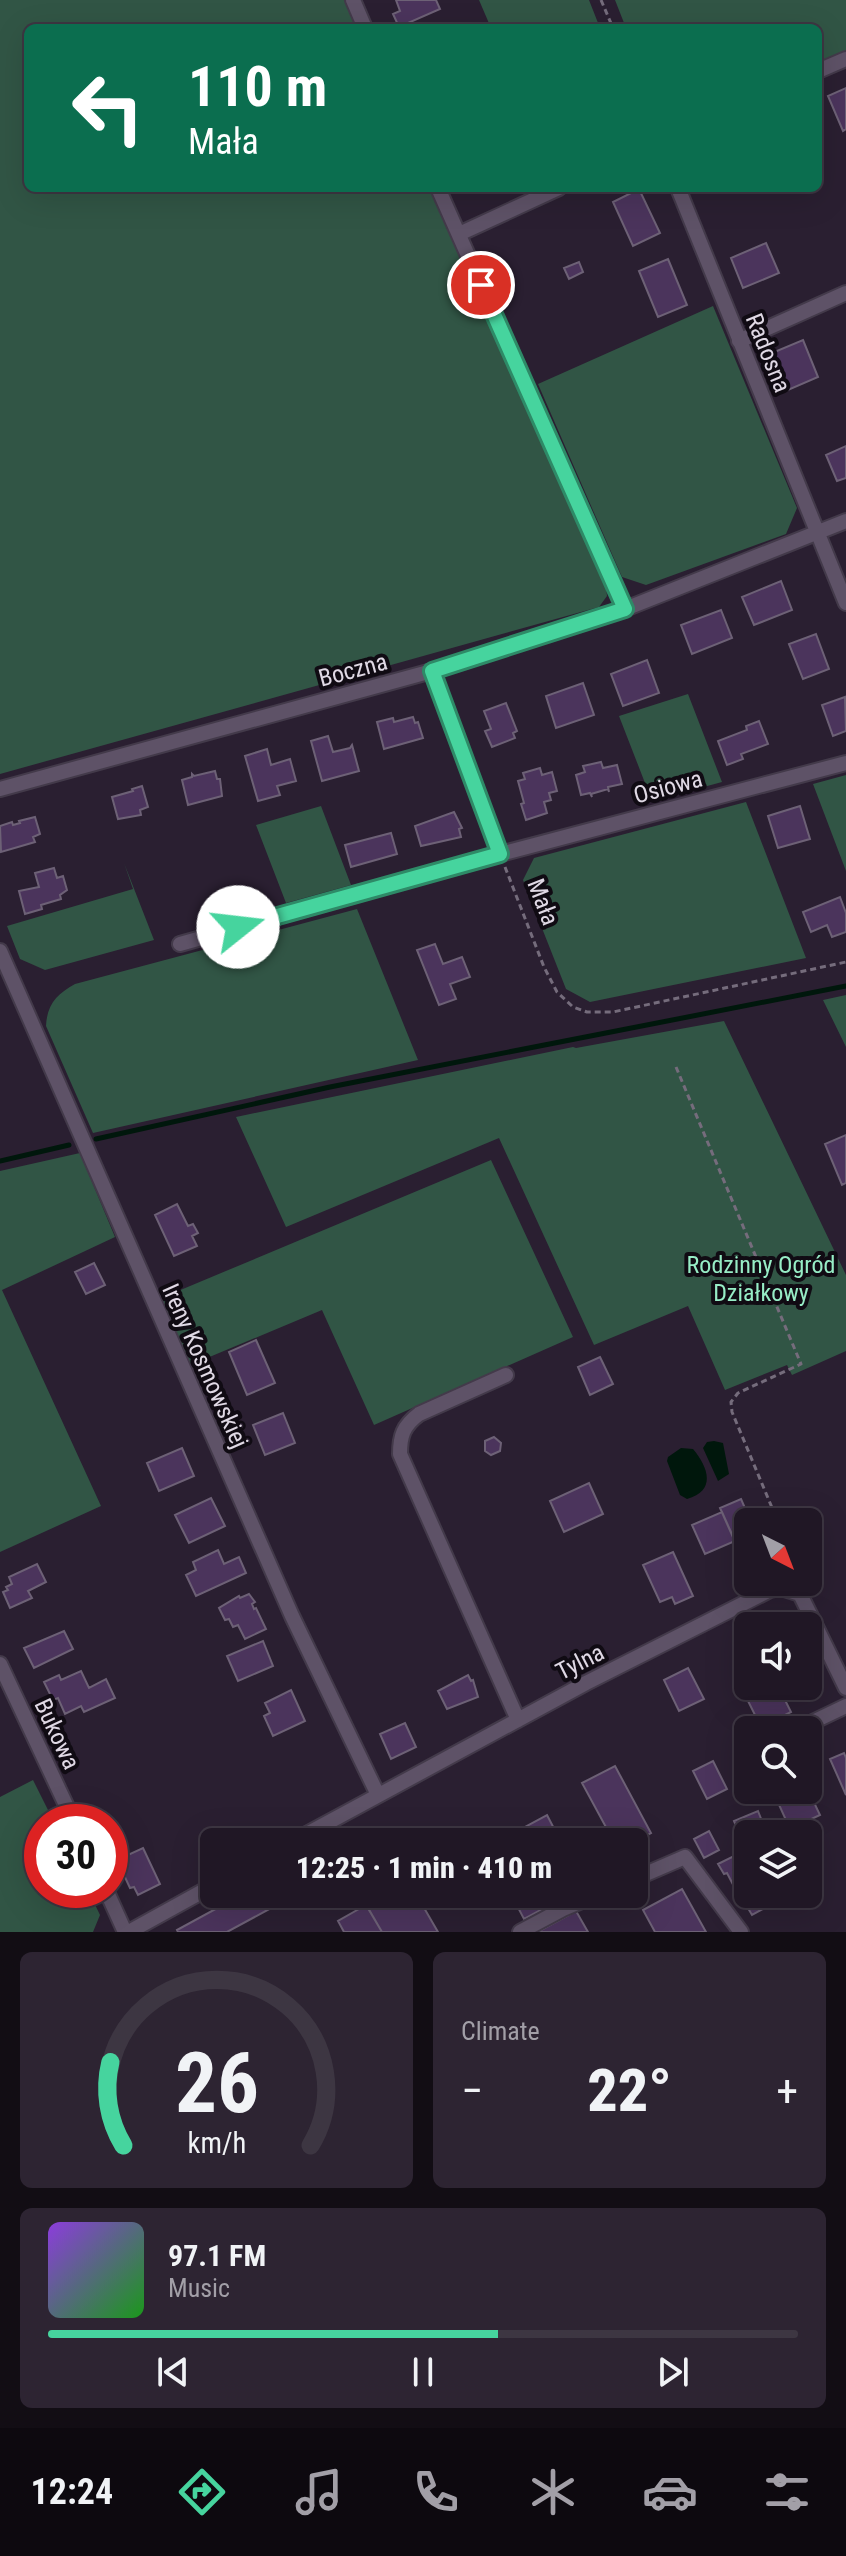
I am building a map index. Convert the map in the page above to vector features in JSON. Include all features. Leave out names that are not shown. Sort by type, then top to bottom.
[{"type":"street","points":[[353,0],[363,24]]},
{"type":"street","points":[[822,69],[846,59]]},
{"type":"street","points":[[440,192],[625,609]]},
{"type":"street","points":[[459,234],[550,192]]},
{"type":"street","name":"Radosna","points":[[680,192],[846,603]]},
{"type":"street","points":[[739,341],[846,293]]},
{"type":"street","name":"Boczna","points":[[0,789],[432,671],[625,609],[846,521]]},
{"type":"street","points":[[432,671],[500,854]]},
{"type":"street","name":"Osiowa","points":[[180,944],[500,854],[846,763]]},
{"type":"street","name":"Ireny Kosmowskiej","points":[[0,951],[286,1603],[378,1795]]},
{"type":"street","points":[[506,1375],[419,1414],[407,1423],[400,1437],[400,1454],[518,1720]]},
{"type":"street","name":"Tylna","points":[[318,1828],[770,1590],[792,1590],[804,1600],[846,1688]]},
{"type":"street","name":"Bukowa","points":[[0,1664],[66,1804]]},
{"type":"street","points":[[822,1718],[846,1706]]},
{"type":"street","points":[[648,1873],[685,1857],[741,1932]]},
{"type":"street","points":[[115,1908],[127,1932],[200,1893]]},
{"type":"street","points":[[520,1932],[565,1908]]},
{"type":"path","points":[[601,0],[611,24]]},
{"type":"path","name":"Mała","points":[[500,854],[544,967],[557,992],[573,1007],[587,1012],[613,1012],[846,962]]},
{"type":"path","points":[[676,1067],[801,1364],[738,1393],[731,1402],[732,1412],[772,1508]]},
{"type":"green space","points":[[0,0],[349,0],[359,24],[24,24],[24,192],[434,192],[606,587],[607,596],[599,607],[0,774]]},
{"type":"green space","points":[[479,0],[589,0],[598,24],[489,24]]},
{"type":"green space","points":[[615,0],[846,0],[846,53],[822,64],[822,24],[624,24]]},
{"type":"green space","points":[[713,306],[797,508],[786,534],[646,585],[622,577],[538,384]]},
{"type":"green space","points":[[688,694],[722,782],[652,801],[619,716]]},
{"type":"green space","points":[[846,775],[846,871],[813,784]]},
{"type":"green space","points":[[746,802],[806,958],[590,1002],[566,989],[523,880],[534,858]]},
{"type":"green space","points":[[321,806],[351,885],[286,903],[256,825]]},
{"type":"green space","points":[[124,863],[154,940],[45,970],[20,959],[7,926],[133,889]]},
{"type":"green space","points":[[357,909],[418,1060],[93,1133],[46,1026],[54,1000],[63,992],[75,984]]},
{"type":"green space","points":[[846,995],[846,1047],[823,1000]]},
{"type":"green space","name":"Rodzinny Ogród Działkowy","points":[[724,1021],[846,1275],[846,1351],[792,1375],[787,1365],[725,1390],[688,1306],[594,1345],[499,1138],[286,1227],[236,1117],[573,1047]]},
{"type":"green space","points":[[80,1153],[115,1237],[2,1290],[101,1506],[0,1552],[0,1171]]},
{"type":"green space","points":[[491,1160],[573,1337],[374,1425],[322,1310],[188,1366],[159,1299]]},
{"type":"green space","points":[[33,1780],[45,1804],[24,1804],[24,1908],[97,1908],[100,1915],[93,1932],[0,1932],[0,1797]]},
{"type":"shaded area","points":[[707,1442],[723,1443],[729,1474],[718,1481],[703,1448]]},
{"type":"shaded area","points":[[681,1448],[693,1449],[703,1464],[707,1478],[702,1490],[687,1499],[680,1495],[667,1461]]},
{"type":"building","points":[[396,0],[436,0],[440,9],[406,24],[398,24],[393,14],[400,11]]},
{"type":"building","points":[[846,88],[846,129],[843,131],[828,96]]},
{"type":"building","points":[[633,192],[640,192],[660,233],[633,246],[613,202]]},
{"type":"building","points":[[766,243],[779,273],[743,288],[731,258]]},
{"type":"building","points":[[668,259],[687,305],[658,317],[639,271]]},
{"type":"building","points":[[579,262],[583,272],[569,279],[564,268]]},
{"type":"building","points":[[803,340],[818,377],[788,390],[772,353]]},
{"type":"building","points":[[846,446],[846,478],[837,481],[826,455]]},
{"type":"building","points":[[781,581],[792,610],[754,625],[742,597]]},
{"type":"building","points":[[721,610],[732,638],[692,654],[681,625]]},
{"type":"building","points":[[816,634],[829,669],[803,679],[789,644]]},
{"type":"building","points":[[647,660],[659,693],[623,706],[611,674]]},
{"type":"building","points":[[583,683],[594,715],[556,728],[546,696]]},
{"type":"building","points":[[845,697],[846,731],[833,736],[822,705]]},
{"type":"building","points":[[506,703],[517,731],[513,733],[515,738],[492,747],[485,731],[491,729],[484,711]]},
{"type":"building","points":[[413,717],[423,738],[384,749],[377,722]]},
{"type":"building","points":[[759,721],[768,744],[741,754],[743,759],[727,765],[718,741],[747,730],[746,726]]},
{"type":"building","points":[[328,736],[333,752],[352,745],[359,771],[322,781],[311,741]]},
{"type":"building","points":[[267,749],[271,765],[290,759],[296,781],[277,786],[280,795],[258,801],[245,756]]},
{"type":"building","points":[[601,762],[603,768],[617,765],[622,784],[608,787],[609,792],[608,789],[591,794],[592,797],[590,793],[581,795],[576,775],[585,772],[583,766]]},
{"type":"building","points":[[540,768],[542,775],[552,772],[557,791],[549,793],[551,800],[544,802],[547,813],[526,820],[518,781],[525,779],[523,773]]},
{"type":"building","points":[[215,771],[217,779],[220,779],[222,796],[188,805],[182,780],[192,777],[192,774]]},
{"type":"building","points":[[142,786],[148,807],[140,810],[141,815],[118,819],[112,797]]},
{"type":"building","points":[[800,806],[810,839],[778,848],[768,816]]},
{"type":"building","points":[[454,812],[462,828],[459,829],[461,837],[421,846],[415,826]]},
{"type":"building","points":[[35,817],[40,834],[33,837],[35,842],[1,852],[0,826]]},
{"type":"building","points":[[391,833],[397,854],[351,867],[345,845]]},
{"type":"building","points":[[54,868],[57,878],[63,876],[67,890],[60,895],[61,899],[25,914],[19,891],[39,887],[35,873]]},
{"type":"building","points":[[840,897],[846,913],[846,932],[832,937],[827,925],[811,932],[803,912]]},
{"type":"building","points":[[435,944],[443,964],[462,957],[470,977],[450,984],[456,999],[439,1005],[417,950]]},
{"type":"building","points":[[846,1135],[846,1183],[842,1185],[825,1144]]},
{"type":"building","points":[[177,1204],[188,1226],[193,1224],[198,1233],[192,1236],[197,1246],[174,1256],[155,1215]]},
{"type":"building","points":[[94,1263],[105,1285],[86,1294],[75,1272]]},
{"type":"building","points":[[256,1340],[275,1383],[247,1395],[229,1352]]},
{"type":"building","points":[[600,1357],[613,1384],[590,1395],[578,1367]]},
{"type":"building","points":[[283,1413],[295,1443],[265,1455],[253,1425]]},
{"type":"building","points":[[494,1437],[501,1443],[500,1451],[491,1455],[485,1451],[485,1441]]},
{"type":"building","points":[[182,1448],[194,1476],[159,1491],[147,1463]]},
{"type":"building","points":[[589,1483],[603,1514],[564,1532],[550,1501]]},
{"type":"building","points":[[211,1498],[225,1526],[189,1543],[175,1515]]},
{"type":"building","points":[[741,1499],[745,1508],[734,1508],[734,1540],[720,1508]]},
{"type":"building","points":[[722,1512],[734,1541],[705,1554],[692,1525]]},
{"type":"building","points":[[218,1550],[224,1564],[239,1557],[246,1573],[196,1596],[186,1575],[196,1570],[193,1562]]},
{"type":"building","points":[[673,1552],[693,1596],[675,1604],[672,1597],[660,1602],[643,1565]]},
{"type":"building","points":[[37,1564],[46,1582],[28,1591],[32,1598],[10,1608],[3,1592],[12,1584],[9,1577]]},
{"type":"building","points":[[249,1594],[266,1629],[245,1639],[238,1625],[233,1627],[229,1619],[225,1620],[219,1608],[239,1596]]},
{"type":"building","points":[[64,1631],[73,1649],[34,1668],[24,1648]]},
{"type":"building","points":[[263,1641],[273,1666],[238,1681],[227,1656]]},
{"type":"building","points":[[688,1668],[704,1699],[679,1711],[664,1680]]},
{"type":"building","points":[[81,1671],[89,1688],[106,1679],[115,1698],[84,1712],[81,1706],[65,1714],[58,1698],[53,1700],[44,1682],[59,1675],[61,1680]]},
{"type":"building","points":[[468,1675],[473,1680],[478,1697],[447,1709],[438,1691]]},
{"type":"building","points":[[291,1690],[305,1721],[273,1736],[264,1716],[270,1713],[265,1703]]},
{"type":"building","points":[[748,1700],[785,1700],[791,1712],[783,1716],[756,1716]]},
{"type":"building","points":[[405,1723],[416,1747],[391,1759],[380,1734]]},
{"type":"building","points":[[844,1753],[846,1758],[846,1795],[830,1759]]},
{"type":"building","points":[[713,1761],[727,1789],[707,1799],[693,1771]]},
{"type":"building","points":[[615,1766],[651,1833],[648,1835],[648,1828],[606,1828],[582,1783]]},
{"type":"building","points":[[779,1804],[815,1804],[820,1815],[809,1820],[786,1820]]},
{"type":"building","points":[[758,1811],[762,1820],[736,1820]]},
{"type":"building","points":[[547,1815],[554,1828],[523,1828]]},
{"type":"building","points":[[709,1831],[719,1850],[704,1858],[694,1839]]},
{"type":"building","points":[[143,1848],[160,1884],[138,1895],[134,1887],[130,1888],[128,1855]]},
{"type":"building","points":[[734,1856],[734,1887],[727,1873],[724,1874],[718,1864]]},
{"type":"building","points":[[682,1889],[706,1932],[655,1932],[643,1910]]},
{"type":"building","points":[[217,1908],[271,1908],[227,1932],[177,1930]]},
{"type":"building","points":[[361,1908],[368,1908],[382,1932],[344,1932],[338,1921]]},
{"type":"building","points":[[368,1908],[424,1908],[438,1932],[382,1932]]},
{"type":"building","points":[[518,1908],[545,1908],[524,1919]]},
{"type":"building","points":[[748,1908],[762,1908],[763,1909],[752,1915]]},
{"type":"building","points":[[576,1911],[588,1932],[539,1931]]},
{"type":"waterway","points":[[96,1139],[330,1087],[846,986]]},
{"type":"waterway","points":[[0,1161],[69,1145]]},
{"type":"route","points":[[238,927],[500,854],[432,671],[625,609],[481,285]]}]
